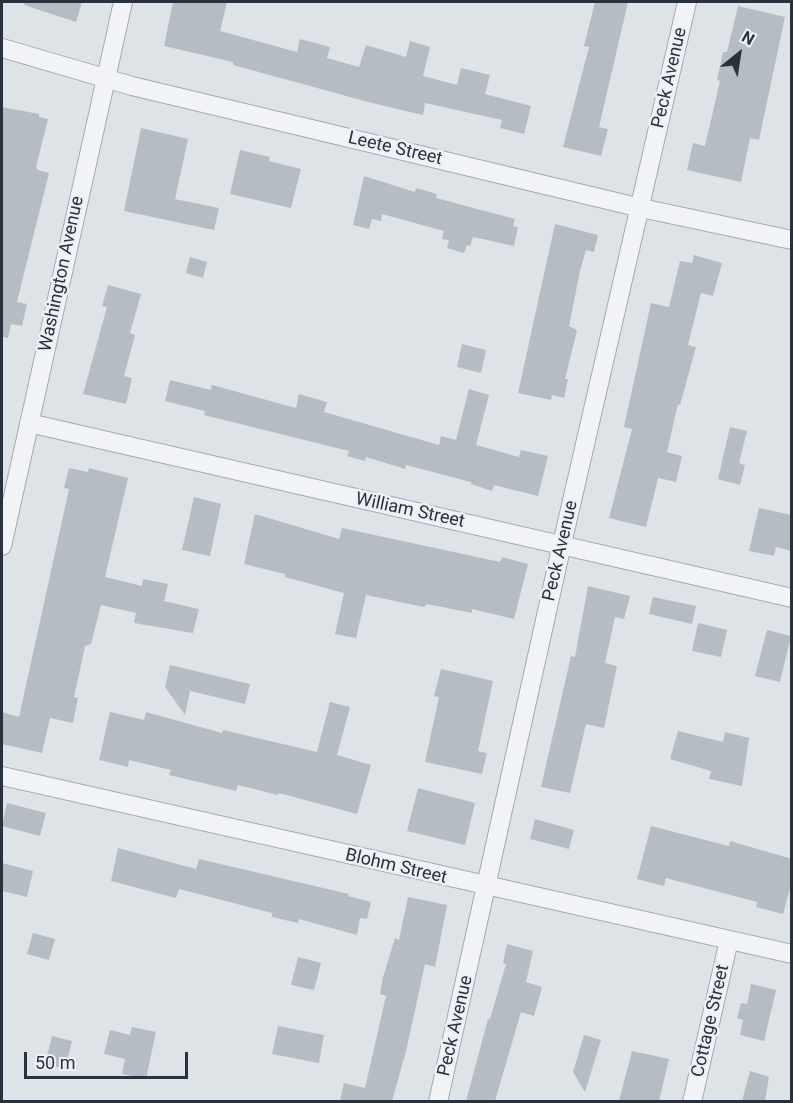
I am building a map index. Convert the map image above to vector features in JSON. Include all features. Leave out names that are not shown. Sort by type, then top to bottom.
[{"type":"street","name":"Washington Avenue","points":[[2,546],[9,475],[29,423],[123,2]]},
{"type":"street","name":"Peck Avenue","points":[[438,1101],[488,888],[562,544],[687,2]]},
{"type":"street","name":"Leete Street","points":[[2,48],[105,79],[641,208],[792,240]]},
{"type":"street","name":"William Street","points":[[29,423],[246,475],[562,544],[792,598]]},
{"type":"street","name":"Blohm Street","points":[[2,776],[488,888],[792,954]]},
{"type":"street","name":"Cottage Street","points":[[692,1101],[729,940]]},
{"type":"building","points":[[25,2],[82,2],[76,22],[24,5]]},
{"type":"building","points":[[173,2],[227,2],[220,31],[297,52],[300,39],[330,47],[327,58],[359,67],[366,45],[406,57],[410,41],[430,47],[423,76],[457,85],[461,68],[490,75],[485,94],[531,106],[524,134],[500,128],[502,120],[425,103],[423,115],[233,65],[233,62],[164,46]]},
{"type":"building","points":[[595,2],[628,2],[599,127],[608,129],[601,156],[563,147],[589,47],[584,46]]},
{"type":"building","points":[[738,6],[785,17],[759,140],[750,138],[741,182],[687,170],[693,143],[705,146],[720,81],[717,80],[723,52],[727,52]]},
{"type":"building","points":[[2,107],[39,114],[39,117],[48,119],[36,167],[38,170],[49,173],[17,302],[27,304],[22,326],[11,324],[8,338],[2,337]]},
{"type":"building","points":[[141,128],[188,139],[175,199],[219,208],[214,230],[124,211]]},
{"type":"building","points":[[240,150],[270,157],[269,161],[301,169],[291,208],[230,194]]},
{"type":"building","points":[[364,176],[415,192],[416,188],[437,194],[436,198],[515,219],[513,226],[518,227],[514,246],[473,237],[464,253],[447,248],[449,240],[442,239],[444,231],[382,214],[381,221],[372,219],[369,229],[353,225]]},
{"type":"building","points":[[555,224],[598,235],[594,252],[586,250],[580,271],[569,326],[577,330],[565,379],[568,379],[564,398],[552,395],[551,400],[518,393]]},
{"type":"building","points":[[694,255],[722,263],[713,296],[701,293],[688,345],[696,347],[680,405],[678,404],[667,452],[682,456],[676,482],[658,478],[646,527],[609,518],[632,429],[624,427],[651,303],[669,307],[680,261],[692,263]]},
{"type":"building","points":[[190,257],[207,262],[203,278],[186,273]]},
{"type":"building","points":[[108,285],[141,294],[130,333],[135,335],[124,376],[132,378],[126,404],[83,394],[107,307],[102,306]]},
{"type":"building","points":[[462,344],[486,350],[481,373],[457,367]]},
{"type":"building","points":[[170,380],[211,390],[212,385],[296,408],[299,394],[327,402],[324,412],[439,445],[441,436],[456,440],[469,389],[489,395],[476,445],[519,457],[521,450],[548,456],[538,496],[494,485],[492,491],[471,484],[471,482],[406,465],[405,469],[366,457],[365,461],[347,456],[349,451],[204,415],[205,411],[165,401]]},
{"type":"building","points":[[730,427],[747,431],[739,463],[745,465],[740,485],[718,479]]},
{"type":"building","points":[[69,468],[88,472],[89,468],[128,478],[105,577],[142,586],[143,579],[168,584],[164,601],[199,609],[193,633],[134,623],[136,613],[101,605],[91,644],[85,646],[74,697],[78,698],[73,723],[50,718],[42,753],[2,744],[2,712],[19,717],[69,489],[64,488]]},
{"type":"building","points":[[194,497],[221,504],[210,556],[182,550]]},
{"type":"building","points":[[759,508],[792,515],[792,551],[776,547],[774,556],[749,551]]},
{"type":"building","points":[[255,514],[339,539],[342,528],[500,562],[502,557],[528,564],[514,619],[472,609],[472,613],[427,604],[424,607],[366,595],[356,638],[335,634],[344,593],[285,577],[285,574],[244,564]]},
{"type":"building","points":[[588,586],[630,596],[624,619],[615,617],[605,663],[617,666],[604,728],[586,724],[570,793],[541,787],[571,656],[575,657]]},
{"type":"building","points":[[653,597],[696,606],[692,624],[649,614]]},
{"type":"building","points":[[698,623],[727,630],[721,657],[692,651]]},
{"type":"building","points":[[767,630],[791,636],[780,682],[755,676]]},
{"type":"building","points":[[170,665],[250,684],[245,704],[190,691],[185,715],[165,687]]},
{"type":"building","points":[[441,669],[493,681],[478,751],[487,753],[482,774],[425,762],[439,697],[434,696]]},
{"type":"building","points":[[330,702],[350,707],[337,755],[371,765],[357,814],[279,793],[278,795],[238,785],[236,791],[169,775],[171,770],[129,760],[128,767],[99,760],[110,712],[144,720],[146,712],[222,733],[223,730],[317,752]]},
{"type":"building","points":[[678,731],[723,742],[725,732],[749,738],[742,786],[709,779],[711,771],[670,759]]},
{"type":"building","points":[[418,788],[475,803],[465,845],[407,831]]},
{"type":"building","points":[[7,803],[46,813],[40,836],[2,826]]},
{"type":"building","points":[[535,819],[574,830],[569,849],[530,839]]},
{"type":"building","points":[[651,826],[729,846],[730,841],[792,859],[792,881],[783,914],[756,907],[757,902],[666,878],[664,886],[637,879]]},
{"type":"building","points":[[118,848],[196,869],[199,859],[349,894],[348,896],[371,902],[367,919],[360,918],[357,935],[299,919],[298,923],[272,917],[272,913],[179,889],[176,898],[111,881]]},
{"type":"building","points":[[2,863],[33,871],[27,897],[2,891]]},
{"type":"building","points":[[408,897],[447,905],[435,967],[425,964],[406,1051],[392,1101],[340,1101],[344,1083],[365,1088],[386,996],[380,994],[383,977],[395,938],[399,940]]},
{"type":"building","points":[[33,933],[55,939],[49,960],[27,954]]},
{"type":"building","points":[[507,944],[533,951],[526,982],[542,987],[534,1016],[521,1012],[495,1101],[466,1101],[488,1019],[490,1019],[506,964],[503,963]]},
{"type":"building","points":[[298,957],[321,963],[314,990],[291,985]]},
{"type":"building","points":[[751,984],[776,990],[764,1041],[740,1035],[743,1020],[737,1018],[741,1003],[747,1004]]},
{"type":"building","points":[[278,1026],[324,1035],[319,1063],[272,1054]]},
{"type":"building","points":[[132,1027],[156,1032],[146,1079],[122,1074],[125,1059],[104,1054],[110,1030],[130,1035]]},
{"type":"building","points":[[584,1035],[601,1040],[585,1092],[573,1072]]},
{"type":"building","points":[[52,1036],[72,1041],[65,1069],[45,1064]]},
{"type":"building","points":[[632,1051],[669,1059],[659,1101],[619,1101]]},
{"type":"building","points":[[750,1071],[769,1077],[765,1101],[742,1101]]}]
